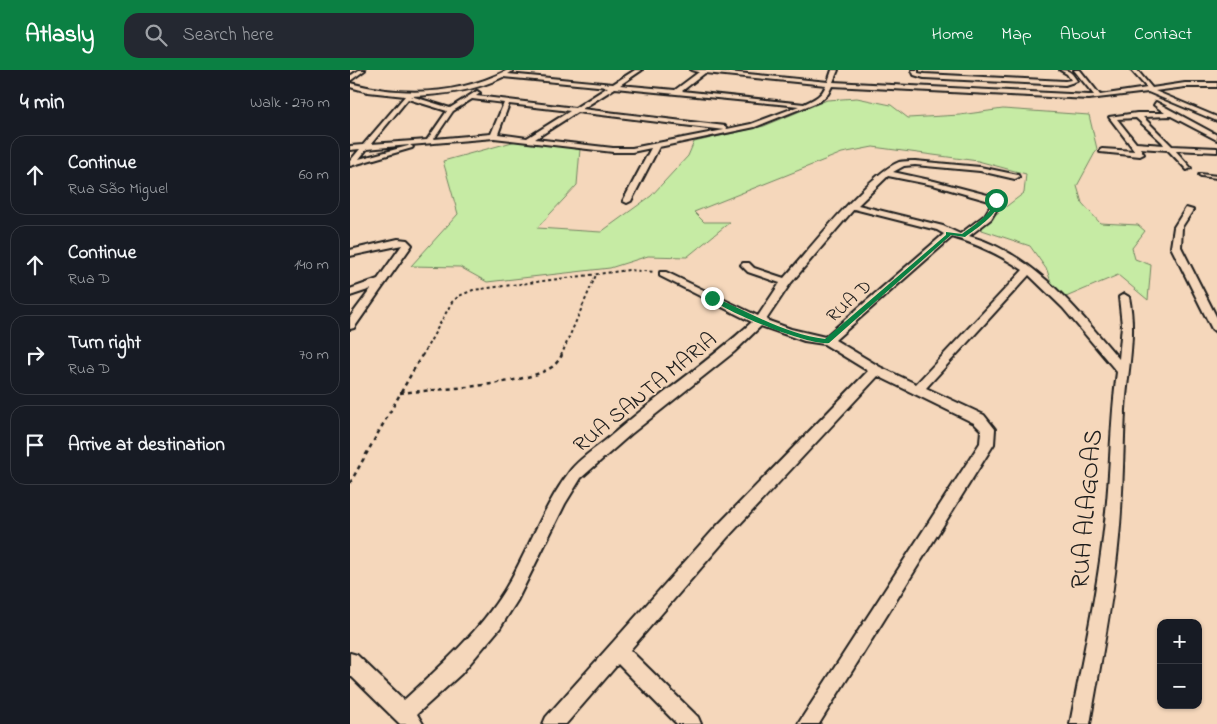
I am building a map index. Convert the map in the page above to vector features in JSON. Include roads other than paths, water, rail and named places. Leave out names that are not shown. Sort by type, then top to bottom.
[{"type":"street","points":[[350,79],[362,70]]},
{"type":"street","points":[[351,164],[428,140],[451,110],[511,70]]},
{"type":"street","points":[[530,139],[639,70]]},
{"type":"street","points":[[694,70],[831,84],[1098,96],[1190,85],[1217,85]]},
{"type":"street","points":[[675,93],[705,70]]},
{"type":"street","points":[[765,77],[770,70]]},
{"type":"street","points":[[350,148],[494,136],[623,150],[656,146],[738,130],[822,98],[831,84],[835,70]]},
{"type":"street","points":[[915,70],[916,74],[924,76],[1065,83],[1074,81],[1069,73],[1063,70]]},
{"type":"street","points":[[1077,70],[1098,96]]},
{"type":"street","points":[[1134,70],[1150,90],[1217,119]]},
{"type":"street","points":[[503,75],[804,104]]},
{"type":"street","points":[[350,85],[372,92],[408,95],[455,89],[497,79]]},
{"type":"street","points":[[1000,80],[1007,93]]},
{"type":"street","points":[[408,95],[451,110]]},
{"type":"street","points":[[351,164],[408,95]]},
{"type":"street","points":[[470,97],[738,130]]},
{"type":"street","points":[[1178,101],[1156,104],[1217,138]]},
{"type":"street","points":[[494,136],[507,102]]},
{"type":"street","points":[[1102,151],[1140,154],[1113,116],[1173,114]]},
{"type":"street","points":[[1137,115],[1187,168]]},
{"type":"street","points":[[1134,144],[1142,147],[1217,150]]},
{"type":"street","points":[[627,200],[656,146]]},
{"type":"street","name":"RUA SANTA MARIA","points":[[409,718],[494,622],[511,595],[560,498],[576,474],[626,430],[730,349],[760,321],[786,282],[852,206],[886,173],[902,164],[915,163],[980,169],[1015,177]]},
{"type":"street","points":[[886,173],[996,200],[996,208],[963,236]]},
{"type":"street","points":[[852,206],[940,228],[948,233],[963,236],[998,250],[1029,269],[1069,309],[1123,371]]},
{"type":"street","points":[[1189,210],[1178,227],[1176,247],[1217,329]]},
{"type":"street","name":"RUA D","points":[[663,274],[760,321],[812,340],[827,341],[948,233]]},
{"type":"street","points":[[350,253],[392,243],[406,243],[402,253],[350,325]]},
{"type":"street","points":[[746,265],[751,270],[786,282]]},
{"type":"street","points":[[917,390],[1029,269]]},
{"type":"street","points":[[350,292],[382,282]]},
{"type":"street","name":"RUA ALAGOAS","points":[[1080,724],[1108,562],[1113,522],[1118,470],[1119,410],[1129,323],[1124,297]]},
{"type":"street","points":[[808,724],[987,444],[988,429],[979,419],[876,370],[827,341]]},
{"type":"street","points":[[553,724],[721,533],[876,370]]},
{"type":"street","points":[[618,650],[692,724]]},
{"type":"street","points":[[351,665],[409,718]]},
{"type":"lane","points":[[1201,175],[1217,177]]}]
